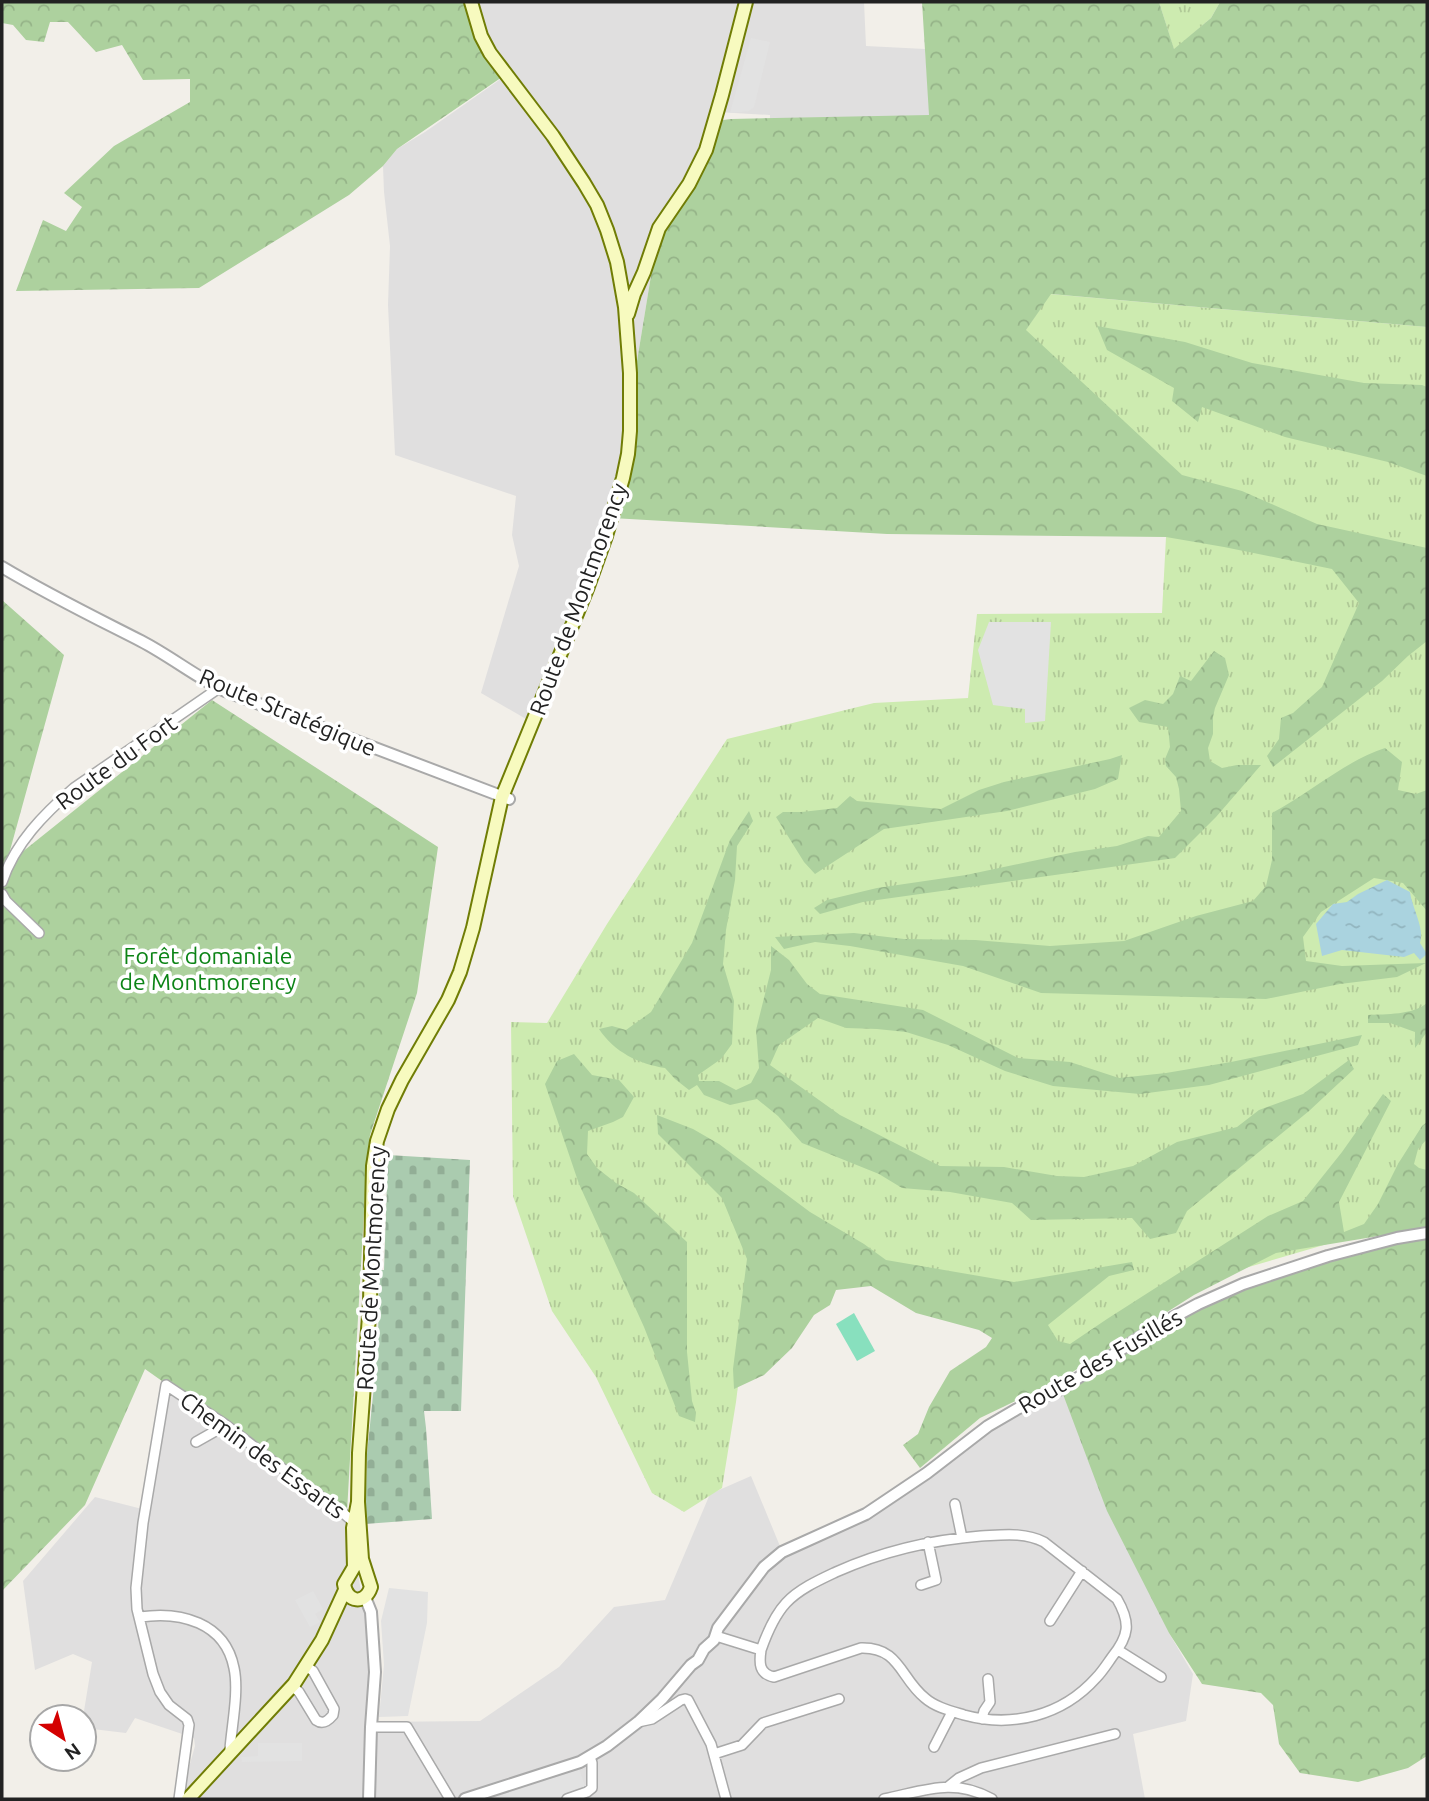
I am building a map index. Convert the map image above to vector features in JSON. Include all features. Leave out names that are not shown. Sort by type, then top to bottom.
[{"type":"main road","points":[[471,2],[481,36],[490,53],[553,136],[597,205],[621,280],[627,331]]},
{"type":"main road","points":[[621,280],[636,274],[663,221],[689,184],[706,150],[746,2]]},
{"type":"main road","points":[[627,331],[630,304],[649,252]]},
{"type":"main road","points":[[621,280],[624,287],[629,289],[639,283]]},
{"type":"main road","name":"Route de Montmorency","points":[[356,1524],[362,1559],[371,1583],[370,1591],[353,1591],[359,1453],[370,1302],[373,1166],[377,1141],[397,1090],[452,992],[473,928],[505,798],[587,589],[624,478],[630,431],[627,331]]},
{"type":"main road","points":[[188,1799],[292,1686],[322,1640],[338,1608],[353,1591],[354,1573],[367,1576]]},
{"type":"street","name":"Route Stratégique","points":[[2,566],[73,607],[142,642],[219,688],[505,798]]},
{"type":"street","name":"Route du Fort","points":[[2,882],[28,833],[54,805],[74,788],[219,688]]},
{"type":"street","points":[[2,894],[39,933]]},
{"type":"street","name":"Route des Fusillés","points":[[470,1799],[580,1762],[590,1756],[638,1722],[662,1699],[698,1660],[716,1636],[718,1628],[764,1567],[782,1552],[866,1514],[927,1473],[988,1426],[1061,1389],[1136,1338],[1198,1304],[1243,1284],[1328,1256],[1427,1233]]},
{"type":"street","name":"Chemin des Essarts","points":[[140,1617],[136,1588],[138,1563],[166,1385],[226,1424],[356,1524]]},
{"type":"street","points":[[196,1442],[226,1424]]},
{"type":"street","points":[[955,1504],[962,1538]]},
{"type":"street","points":[[1018,1535],[1034,1537],[1117,1599],[1128,1621],[1118,1650],[1095,1679],[1064,1704],[1046,1712],[1006,1721],[952,1712],[928,1701],[916,1690],[891,1657],[882,1650],[872,1648],[861,1648],[774,1677],[761,1670],[761,1650],[771,1625],[787,1602],[803,1589],[856,1563],[887,1552],[928,1542],[962,1538],[1018,1535]]},
{"type":"street","points":[[921,1585],[936,1580],[928,1542]]},
{"type":"street","points":[[1050,1620],[1082,1571]]},
{"type":"street","points":[[353,1591],[371,1612],[375,1672],[369,1799]]},
{"type":"street","points":[[179,1799],[189,1725],[187,1719],[169,1705],[160,1692],[153,1674],[140,1617],[170,1616],[198,1621],[228,1649],[236,1688],[230,1749],[233,1751]]},
{"type":"street","points":[[716,1636],[761,1650]]},
{"type":"street","points":[[1118,1650],[1161,1677]]},
{"type":"street","points":[[292,1686],[320,1723],[333,1715],[334,1709],[313,1671],[306,1666]]},
{"type":"street","points":[[982,1719],[990,1702],[988,1679]]},
{"type":"street","points":[[638,1722],[652,1719],[681,1700],[685,1699],[691,1704],[711,1744],[726,1799]]},
{"type":"street","points":[[714,1754],[741,1745],[763,1723],[839,1699]]},
{"type":"street","points":[[934,1747],[952,1712]]},
{"type":"street","points":[[371,1727],[407,1727],[450,1799]]},
{"type":"street","points":[[949,1786],[981,1768],[1115,1734]]},
{"type":"street","points":[[567,1799],[592,1788],[590,1756]]},
{"type":"street","points":[[884,1799],[949,1786],[965,1788],[992,1799]]},
{"type":"shaded area","points":[[471,2],[864,2],[866,46],[925,49],[930,115],[768,221],[770,115],[718,112],[656,245],[631,398],[623,478],[533,723],[481,693],[519,566],[512,535],[516,496],[395,455],[388,305],[390,246],[383,166],[397,149],[505,76]]},
{"type":"shaded area","points":[[751,38],[770,42],[754,107],[749,111],[730,113]]},
{"type":"shaded area","points":[[989,622],[1051,622],[1045,721],[1025,723],[1025,709],[993,705],[978,650]]},
{"type":"shaded area","points":[[1061,1389],[1169,1633],[1193,1674],[1186,1721],[1133,1734],[1145,1799],[180,1799],[195,1746],[194,1738],[135,1718],[126,1733],[98,1730],[98,1703],[85,1703],[92,1662],[73,1654],[35,1670],[23,1581],[95,1497],[150,1511],[169,1390],[349,1523],[367,1625],[369,1722],[480,1721],[559,1667],[614,1607],[665,1600],[710,1494],[751,1476],[782,1551],[866,1514],[957,1449]]},
{"type":"shaded area","points":[[389,1588],[428,1592],[427,1623],[408,1716],[379,1717],[384,1665],[381,1621]]},
{"type":"shaded area","points":[[313,1591],[323,1609],[315,1614],[320,1622],[310,1627],[295,1600]]},
{"type":"shaded area","points":[[258,1743],[302,1743],[302,1761],[242,1762],[241,1757],[258,1756]]},
{"type":"shaded area","points":[[579,1769],[586,1789],[556,1799],[490,1799]]},
{"type":"green space","points":[[2,2],[473,2],[481,36],[505,75],[397,149],[383,166],[349,195],[199,288],[16,291],[43,220],[66,231],[82,207],[64,193],[114,146],[190,102],[190,79],[143,80],[122,45],[96,52],[68,22],[50,22],[44,42],[26,40],[13,25],[2,23]]},
{"type":"green space","points":[[922,2],[1159,2],[1174,49],[1211,18],[1220,2],[1427,2],[1427,327],[1051,294],[1026,330],[1182,475],[1242,491],[1317,524],[1427,548],[1427,641],[1382,681],[1273,767],[1267,756],[1279,739],[1281,718],[1293,713],[1322,687],[1359,603],[1332,569],[1166,537],[887,534],[612,518],[656,245],[715,121],[929,115]]},
{"type":"green space","points":[[1159,2],[1220,2],[1211,18],[1174,50]]},
{"type":"green space","points":[[1050,294],[1427,327],[1427,1221],[1358,1235],[1153,1295],[1041,1370],[972,1303],[822,1249],[750,1289],[722,1488],[684,1512],[652,1493],[596,1377],[552,1311],[513,1196],[511,1022],[547,1023],[607,924],[727,739],[874,703],[968,698],[977,614],[1162,613],[1166,537],[1025,331]]},
{"type":"green space","points":[[1097,326],[1185,342],[1252,363],[1364,383],[1427,387],[1427,476],[1388,462],[1285,437],[1202,407],[1198,422],[1172,401],[1174,388],[1107,350]]},
{"type":"green space","name":"Forêt domaniale de Montmorency","points":[[2,600],[64,655],[6,865],[212,700],[438,847],[417,993],[370,1135],[347,1512],[145,1369],[85,1505],[2,1591]]},
{"type":"green space","points":[[1214,651],[1225,658],[1229,675],[1213,717],[1213,734],[1208,748],[1210,761],[1222,768],[1261,765],[1216,817],[1175,858],[863,902],[820,914],[814,908],[827,900],[877,888],[966,875],[1117,846],[1148,836],[1159,837],[1181,811],[1176,777],[1166,766],[1165,759],[1170,747],[1168,727],[1139,722],[1129,708],[1145,700],[1163,704],[1173,694],[1180,676],[1191,681]]},
{"type":"green space","points":[[1385,748],[1402,762],[1398,790],[1416,794],[1427,790],[1427,911],[1403,883],[1374,878],[1321,912],[1303,937],[1306,961],[1342,966],[1426,963],[1397,977],[1340,984],[1266,999],[1041,993],[963,966],[815,942],[784,949],[775,937],[854,933],[904,939],[975,940],[1050,946],[1124,941],[1196,916],[1253,901],[1266,886],[1272,860],[1272,813],[1342,769]]},
{"type":"green space","points":[[1122,755],[1118,779],[1095,789],[1007,811],[884,829],[815,874],[804,862],[776,817],[783,812],[837,808],[850,796],[857,801],[941,809],[979,790],[1004,782]]},
{"type":"green space","points":[[749,811],[753,821],[737,846],[723,964],[734,1001],[732,1044],[721,1059],[698,1075],[699,1081],[719,1081],[736,1090],[751,1083],[759,1068],[756,1030],[771,970],[771,946],[789,960],[807,984],[820,994],[923,1010],[1018,1058],[1070,1062],[1119,1078],[1231,1062],[1362,1035],[1358,1045],[1209,1085],[1140,1094],[1053,1086],[1005,1071],[948,1045],[906,1032],[846,1028],[818,1018],[779,1045],[770,1065],[840,1115],[940,1166],[1004,1167],[1057,1176],[1084,1177],[1133,1166],[1177,1142],[1237,1127],[1259,1110],[1303,1094],[1349,1060],[1354,1069],[1309,1111],[1187,1211],[1176,1233],[1150,1239],[1132,1218],[1031,1220],[1012,1203],[950,1192],[902,1188],[879,1174],[802,1143],[778,1116],[757,1099],[730,1105],[704,1095],[697,1085],[689,1090],[665,1068],[637,1060],[620,1050],[599,1029],[612,1026],[626,1030],[651,1012],[692,943],[730,840]]},
{"type":"green space","points":[[1427,1003],[1427,1032],[1415,1048],[1415,1032],[1390,1023],[1368,1023],[1368,1015],[1407,1012]]},
{"type":"green space","points":[[574,1054],[592,1075],[619,1080],[634,1097],[623,1117],[588,1131],[587,1154],[597,1168],[634,1193],[687,1242],[687,1352],[695,1422],[679,1416],[644,1327],[579,1184],[545,1084],[557,1061]]},
{"type":"green space","points":[[1383,1094],[1391,1101],[1339,1202],[1344,1232],[1364,1224],[1378,1204],[1398,1164],[1427,1122],[1427,1139],[1418,1149],[1414,1164],[1427,1170],[1427,1228],[1276,1253],[1194,1295],[1063,1378],[980,1418],[920,1468],[903,1445],[918,1434],[929,1407],[950,1371],[986,1347],[992,1338],[979,1330],[916,1313],[871,1286],[836,1290],[830,1305],[814,1315],[792,1348],[764,1375],[734,1389],[733,1369],[747,1259],[722,1198],[658,1134],[657,1115],[693,1129],[719,1144],[810,1212],[886,1260],[1014,1282],[1132,1262],[1134,1270],[1109,1276],[1048,1325],[1058,1341],[1070,1344],[1268,1216],[1303,1201]]},
{"type":"green space","points":[[388,1155],[470,1160],[461,1411],[424,1411],[432,1519],[365,1524],[367,1454],[378,1347],[379,1270],[384,1270]]},
{"type":"green space","points":[[1427,1233],[1427,1756],[1408,1768],[1358,1782],[1300,1773],[1279,1744],[1273,1705],[1261,1693],[1202,1684],[1169,1633],[1107,1511],[1061,1389],[1116,1351],[1243,1284]]},
{"type":"green space","points":[[854,1313],[875,1351],[857,1361],[836,1324]]},
{"type":"water","points":[[1387,880],[1410,892],[1421,931],[1420,943],[1427,954],[1420,960],[1414,953],[1404,957],[1342,950],[1322,956],[1316,924],[1333,904],[1347,902]]}]
